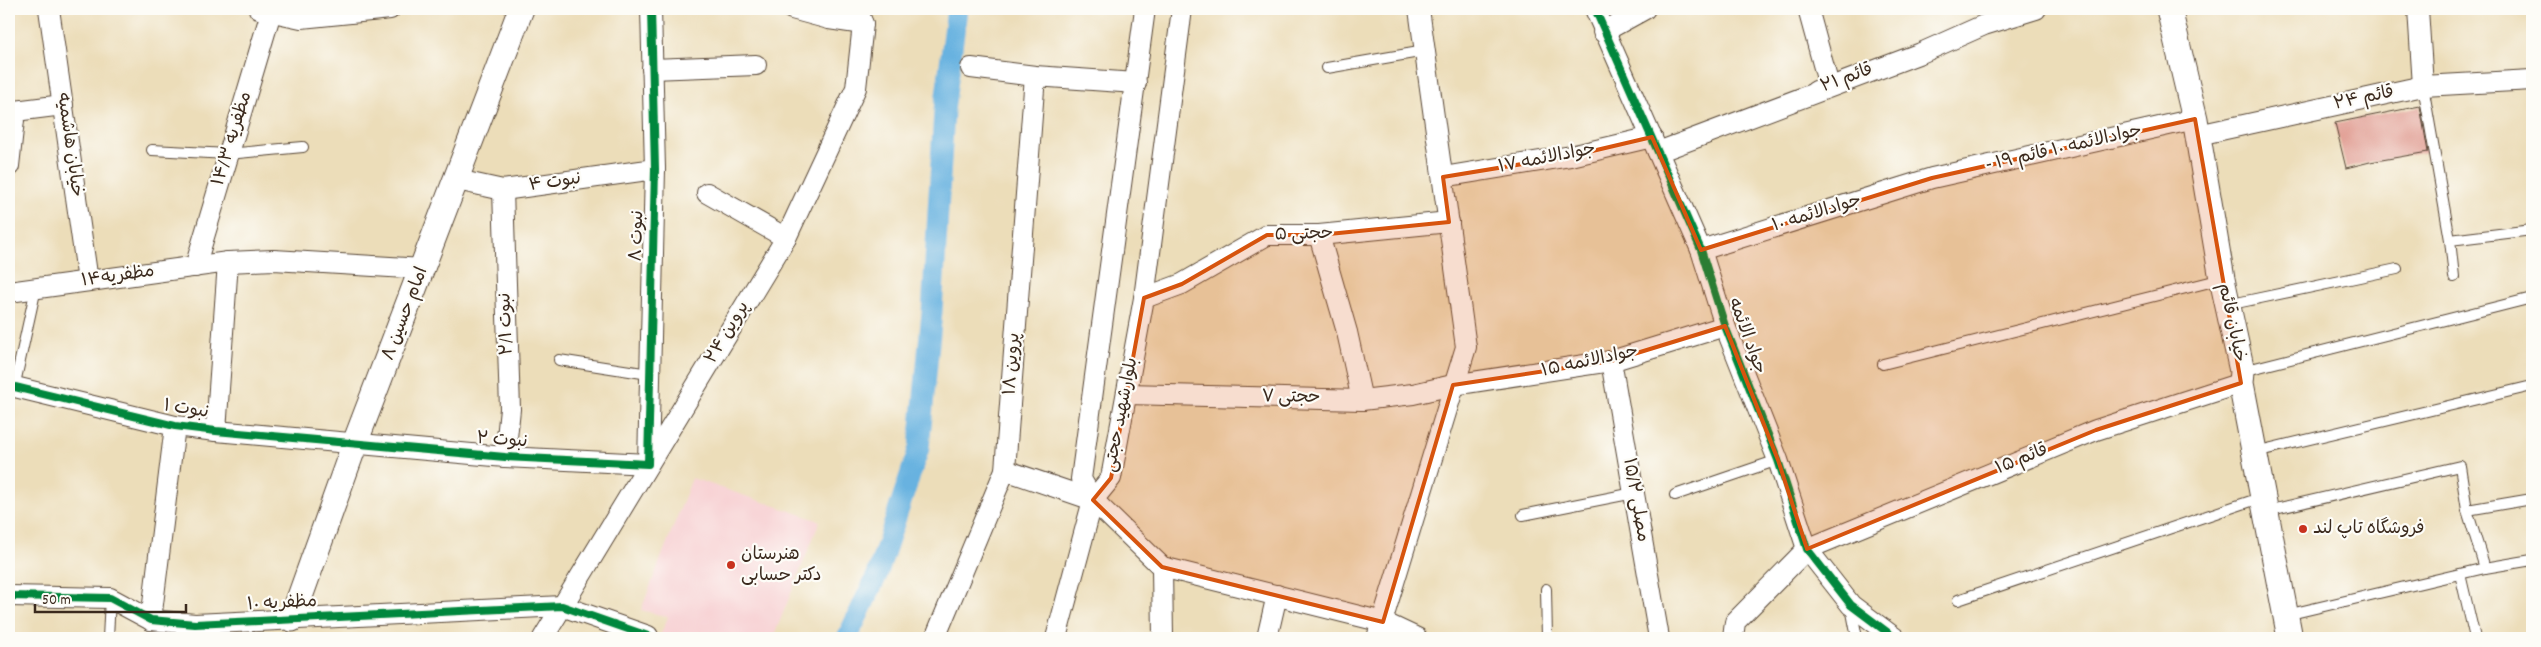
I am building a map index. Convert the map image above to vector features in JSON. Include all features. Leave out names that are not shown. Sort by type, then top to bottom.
[{"type":"street","name":"خیابان هاشمیه","points":[[49,9],[88,281]]},
{"type":"street","points":[[267,10],[301,18],[390,9]]},
{"type":"street","name":"امام حسین ۸","points":[[292,619],[355,443],[521,9]]},
{"type":"street","name":"نبوت ۸","points":[[648,464],[655,169],[650,9]]},
{"type":"street","points":[[792,9],[829,19],[860,16]]},
{"type":"street","name":"بلوارشهید حجتی","points":[[1145,9],[1081,479],[1093,500],[1111,478],[1128,394],[1144,298],[1182,9]]},
{"type":"street","points":[[1380,630],[1466,347],[1419,9]]},
{"type":"street","name":"جواد الائمه","points":[[1595,9],[1603,32],[1655,144],[1701,250],[1725,326],[1778,460],[1807,549]]},
{"type":"street","points":[[1603,32],[1645,9]]},
{"type":"street","points":[[1808,9],[1829,86]]},
{"type":"street","name":"قائم ۲۱","points":[[1655,144],[1829,86],[1921,53],[1984,25],[2036,9]]},
{"type":"street","name":"خیابان قائم","points":[[2169,9],[2196,127],[2226,305],[2288,626]]},
{"type":"street","points":[[2418,9],[2423,86]]},
{"type":"street","name":"مظفریه ۱۴/۳","points":[[195,267],[267,10]]},
{"type":"street","name":"پروین ۲۴","points":[[543,638],[786,238],[856,88],[860,16]]},
{"type":"street","points":[[652,69],[756,65]]},
{"type":"street","points":[[971,68],[1035,76],[1136,83]]},
{"type":"street","name":"پروین ۱۸","points":[[935,638],[1005,470],[1035,76]]},
{"type":"street","name":"قائم ۲۴","points":[[2196,127],[2423,86],[2532,80]]},
{"type":"street","points":[[9,166],[12,111],[63,105]]},
{"type":"street","name":"- جوادالائمه ۱۰ قائم ۱۹","points":[[1932,178],[2196,127]]},
{"type":"street","name":"جوادالائمه ۱۷","points":[[1443,177],[1655,144]]},
{"type":"street","name":"نبوت ۴","points":[[457,180],[503,190],[655,169]]},
{"type":"street","name":"جوادالائمه ۱۰","points":[[1701,250],[1932,178]]},
{"type":"street","name":"نبوت ۲/۱","points":[[503,190],[510,409],[506,457]]},
{"type":"street","points":[[707,193],[786,238]]},
{"type":"street","name":"حجتی ۵","points":[[1144,298],[1182,284],[1267,235],[1319,236],[1449,222]]},
{"type":"street","points":[[1319,236],[1347,332],[1362,400]]},
{"type":"street","name":"مظفریه۱۴","points":[[9,292],[228,262],[274,260],[423,269]]},
{"type":"street","points":[[216,431],[228,262]]},
{"type":"street","name":"جوادالائمه ۱۵","points":[[1453,385],[1611,361],[1725,326]]},
{"type":"street","name":"مصلی ۱۵/۲","points":[[1611,361],[1659,638]]},
{"type":"street","name":"قائم ۱۵","points":[[1807,549],[2096,430],[2241,377]]},
{"type":"street","name":"حجتی ۷","points":[[1128,394],[1362,400],[1413,394],[1453,385]]},
{"type":"street","name":"نبوت ۱","points":[[12,389],[175,426],[355,443]]},
{"type":"street","points":[[151,620],[175,426]]},
{"type":"street","name":"نبوت ۲","points":[[355,443],[506,457],[648,464]]},
{"type":"street","points":[[1005,470],[1093,500],[1162,567],[1277,595],[1380,630],[1418,638]]},
{"type":"street","points":[[1056,638],[1093,500]]},
{"type":"street","points":[[1734,638],[1735,622],[1807,549],[1851,605],[1895,638]]},
{"type":"street","points":[[1162,567],[1163,638]]},
{"type":"street","points":[[1267,638],[1277,595]]},
{"type":"street","name":"مظفریه ۱۰","points":[[9,596],[110,598],[151,620],[195,631],[292,619],[562,606]]},
{"type":"street","points":[[562,606],[648,636],[647,638]]},
{"type":"lane","points":[[1327,68],[1425,51]]},
{"type":"lane","points":[[2423,86],[2450,240],[2454,277]]},
{"type":"lane","points":[[152,150],[228,154],[303,147]]},
{"type":"lane","points":[[2450,240],[2532,230]]},
{"type":"lane","points":[[2226,305],[2397,270]]},
{"type":"lane","points":[[1883,364],[2222,279]]},
{"type":"lane","points":[[12,389],[36,288]]},
{"type":"lane","points":[[2241,377],[2532,298]]},
{"type":"lane","points":[[559,360],[649,374]]},
{"type":"lane","points":[[2254,452],[2532,386]]},
{"type":"lane","points":[[1675,495],[1778,460]]},
{"type":"lane","points":[[1958,600],[2264,504],[2460,466],[2467,510],[2485,568]]},
{"type":"lane","points":[[1523,515],[1634,492]]},
{"type":"lane","points":[[2467,510],[2532,499]]},
{"type":"lane","points":[[2288,626],[2460,574],[2532,560]]},
{"type":"lane","points":[[2460,574],[2475,638]]},
{"type":"lane","points":[[1546,589],[1547,638]]},
{"type":"lane","points":[[108,638],[110,598]]},
{"type":"lane","points":[[1851,605],[1857,638]]},
{"type":"highlighted area","points":[[2195,119],[2241,383],[2096,430],[1807,549],[1778,460],[1725,326],[1611,361],[1453,385],[1383,622],[1162,567],[1093,500],[1111,478],[1144,298],[1182,284],[1267,235],[1319,235],[1449,222],[1443,177],[1571,156],[1652,137],[1701,250],[1932,178]]},
{"type":"shaded area","name":"هنرستان دکتر حسابی","points":[[692,478],[820,521],[773,638],[659,638],[668,617],[641,610]]},
{"type":"building","points":[[2420,106],[2428,152],[2346,168],[2335,123]]},
{"type":"waterway","points":[[847,638],[877,575],[919,448],[932,312],[944,111],[957,9]]},
{"type":"cycle path","points":[[15,387],[175,426],[216,431],[505,457],[648,464],[655,169],[651,9]]},
{"type":"cycle path","points":[[1595,9],[1701,250],[1725,326],[1778,460],[1807,549],[1851,605],[1895,638]]},
{"type":"cycle path","points":[[9,596],[110,598],[151,620],[195,624],[562,606],[648,636],[647,638]]},
{"type":"place","name":"فروشگاه تاپ لند","points":[[2303,529]]},
{"type":"place","name":"هنرستان دکتر حسابی","points":[[731,565]]}]
